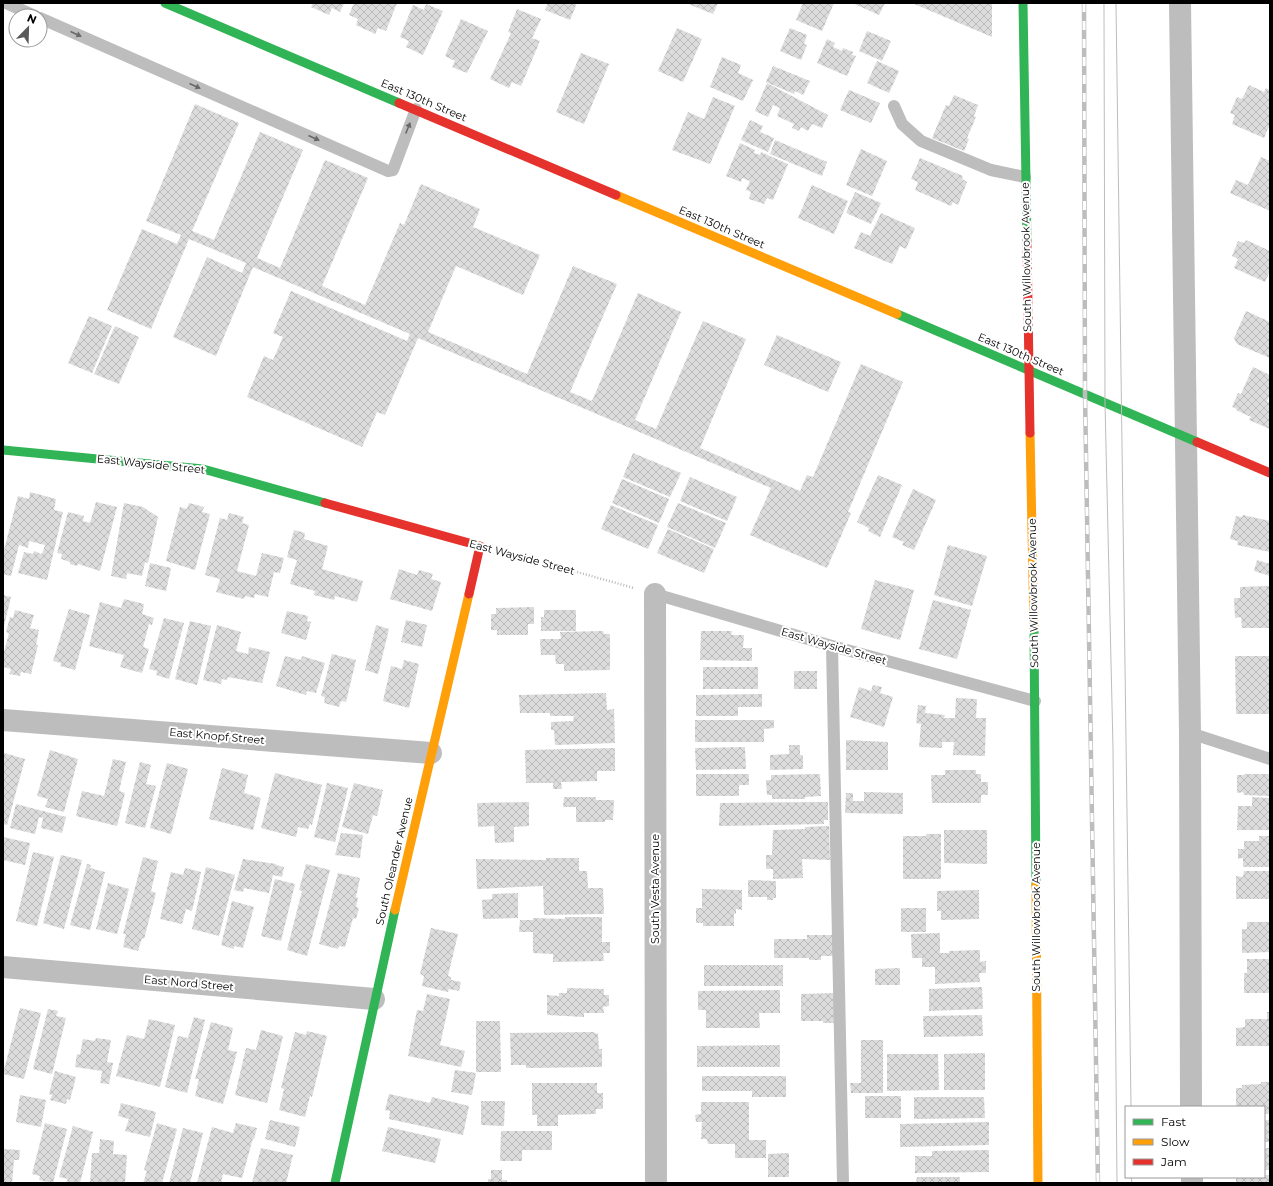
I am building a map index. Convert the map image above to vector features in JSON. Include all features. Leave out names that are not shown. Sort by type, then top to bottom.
[{"type":"street","name":"East 130th Street","points":[[165,3],[1270,473]]},
{"type":"street","name":"South Willowbrook Avenue","points":[[1022,3],[1035,701],[1038,1183]]},
{"type":"street","points":[[1180,3],[1190,733],[1191,1106]]},
{"type":"street","name":"East Wayside Street","points":[[3,450],[203,469],[480,546]]},
{"type":"street","name":"South Oleander Avenue","points":[[335,1183],[374,999],[480,546]]},
{"type":"street","name":"South Vesta Avenue","points":[[655,594],[656,1183]]},
{"type":"street","name":"East Knopf Street","points":[[3,720],[431,753]]},
{"type":"street","name":"East Nord Street","points":[[3,967],[374,999]]},
{"type":"lane","points":[[6,3],[18,8]]},
{"type":"lane","points":[[48,22],[388,171],[393,170],[416,110]]},
{"type":"lane","points":[[894,106],[902,124],[921,141],[991,170],[1025,177]]},
{"type":"lane","name":"East Wayside Street","points":[[655,594],[832,646],[1035,701]]},
{"type":"lane","points":[[832,646],[843,1183]]},
{"type":"lane","points":[[1190,733],[1270,759]]},
{"type":"path","name":"East Wayside Street","points":[[480,546],[655,594]]},
{"type":"building","points":[[313,3],[344,3],[340,12],[332,8],[329,15],[311,7]]},
{"type":"building","points":[[354,3],[397,3],[386,31],[378,28],[375,34],[356,25],[358,19],[349,15]]},
{"type":"building","points":[[548,3],[577,3],[570,20],[545,10]]},
{"type":"building","points":[[686,3],[718,3],[713,14]]},
{"type":"building","points":[[803,3],[834,3],[822,31],[796,20]]},
{"type":"building","points":[[852,3],[885,3],[879,15]]},
{"type":"building","points":[[912,3],[992,3],[992,37]]},
{"type":"building","points":[[426,4],[443,11],[423,55],[406,47],[409,41],[400,37],[413,5],[424,10]]},
{"type":"building","points":[[517,9],[541,19],[532,38],[540,41],[521,86],[512,82],[509,88],[490,79],[511,33],[508,32]]},
{"type":"building","points":[[461,19],[488,31],[467,73],[452,67],[455,61],[445,56]]},
{"type":"building","points":[[677,28],[702,39],[683,82],[658,71]]},
{"type":"building","points":[[790,28],[807,35],[804,44],[807,45],[801,60],[780,51]]},
{"type":"building","points":[[867,31],[891,41],[882,61],[859,51]]},
{"type":"building","points":[[827,39],[835,43],[833,47],[842,51],[843,48],[853,52],[852,55],[856,56],[847,76],[817,63]]},
{"type":"building","points":[[581,53],[609,64],[584,124],[556,112]]},
{"type":"building","points":[[722,57],[741,65],[738,73],[753,80],[743,101],[710,87]]},
{"type":"building","points":[[877,61],[899,71],[889,93],[867,83]]},
{"type":"building","points":[[773,66],[810,81],[803,95],[795,91],[794,94],[766,82]]},
{"type":"building","points":[[767,83],[828,115],[822,128],[812,124],[808,131],[801,127],[799,131],[792,128],[794,124],[777,116],[780,108],[773,105],[768,117],[755,111]]},
{"type":"building","points":[[1249,85],[1264,92],[1266,88],[1270,90],[1270,124],[1264,138],[1232,124],[1235,115],[1230,113],[1237,97],[1242,99]]},
{"type":"building","points":[[849,90],[880,103],[871,123],[840,110]]},
{"type":"building","points":[[954,95],[978,105],[974,116],[976,117],[967,138],[969,139],[964,151],[932,138],[946,105],[949,106]]},
{"type":"building","points":[[713,97],[735,106],[710,164],[672,150],[688,112],[704,119]]},
{"type":"building","points":[[195,104],[239,123],[192,231],[214,240],[260,132],[303,150],[257,258],[280,268],[325,160],[368,178],[322,286],[365,305],[400,223],[404,225],[421,184],[480,209],[473,227],[540,255],[523,295],[456,266],[428,332],[527,374],[573,266],[617,284],[570,392],[592,401],[638,293],[681,312],[635,420],[656,429],[703,321],[746,339],[700,448],[800,491],[807,475],[813,477],[861,364],[903,382],[848,512],[851,513],[827,568],[750,535],[771,488],[418,338],[385,415],[377,412],[362,447],[247,397],[264,356],[273,360],[283,337],[273,333],[291,291],[407,341],[410,334],[253,267],[216,356],[173,337],[207,257],[242,273],[246,263],[189,239],[151,329],[107,310],[142,229],[177,244],[181,235],[146,221]]},
{"type":"building","points":[[750,120],[763,126],[760,132],[774,138],[768,152],[741,140]]},
{"type":"building","points":[[775,140],[827,162],[822,176],[770,154]]},
{"type":"building","points":[[740,143],[755,150],[754,153],[760,155],[761,152],[788,164],[773,200],[767,198],[764,204],[749,199],[751,192],[746,190],[750,181],[742,178],[741,182],[726,176]]},
{"type":"building","points":[[861,149],[887,161],[872,196],[846,185]]},
{"type":"building","points":[[1261,157],[1270,161],[1270,211],[1230,193],[1236,180],[1248,185]]},
{"type":"building","points":[[920,158],[963,176],[962,179],[967,182],[958,205],[953,202],[951,206],[915,190],[918,182],[911,179]]},
{"type":"building","points":[[812,185],[848,201],[834,234],[798,218]]},
{"type":"building","points":[[855,192],[881,203],[871,224],[846,213]]},
{"type":"building","points":[[881,213],[915,228],[906,249],[900,246],[892,264],[854,248],[861,232],[870,236]]},
{"type":"building","points":[[1246,240],[1270,251],[1270,271],[1265,282],[1234,268],[1238,259],[1232,256],[1238,241],[1244,243]]},
{"type":"building","points":[[1246,311],[1270,322],[1270,358],[1237,344],[1234,338]]},
{"type":"building","points":[[89,316],[112,326],[92,373],[68,363]]},
{"type":"building","points":[[115,326],[139,337],[119,384],[94,374]]},
{"type":"building","points":[[777,335],[841,362],[828,392],[764,365]]},
{"type":"building","points":[[1253,367],[1270,375],[1270,394],[1267,401],[1270,403],[1270,429],[1249,420],[1251,417],[1232,407],[1238,393],[1241,394]]},
{"type":"building","points":[[633,453],[681,473],[670,497],[623,477]]},
{"type":"building","points":[[878,475],[902,485],[880,537],[868,531],[869,528],[857,522]]},
{"type":"building","points":[[690,477],[737,497],[727,521],[680,501]]},
{"type":"building","points":[[622,479],[669,499],[659,523],[612,503]]},
{"type":"building","points":[[913,489],[936,500],[914,550],[902,545],[904,542],[892,537]]},
{"type":"building","points":[[30,492],[56,499],[54,510],[63,512],[47,580],[18,573],[24,552],[33,554],[34,551],[42,554],[45,545],[29,541],[28,548],[19,545],[11,576],[3,574],[3,554],[18,496],[29,499]]},
{"type":"building","points":[[96,502],[117,507],[100,571],[78,564],[77,566],[70,564],[70,562],[61,559],[62,554],[57,553],[68,512],[84,516],[83,521],[90,523]]},
{"type":"building","points":[[124,503],[143,507],[158,517],[148,563],[145,562],[142,576],[127,573],[126,579],[111,576]]},
{"type":"building","points":[[189,503],[204,507],[202,512],[210,514],[195,570],[166,561],[180,507],[187,509]]},
{"type":"building","points":[[678,503],[726,523],[715,548],[667,527]]},
{"type":"building","points":[[611,505],[658,525],[648,549],[601,529]]},
{"type":"building","points":[[229,513],[244,517],[242,523],[249,525],[237,571],[256,576],[262,553],[284,558],[280,573],[274,572],[268,597],[255,594],[254,598],[245,596],[244,599],[216,592],[220,579],[205,575],[220,518],[227,520]]},
{"type":"building","points":[[1243,515],[1270,521],[1270,552],[1237,545],[1238,541],[1230,539],[1236,516],[1242,517]]},
{"type":"building","points":[[668,529],[714,549],[704,573],[657,553]]},
{"type":"building","points":[[294,530],[305,533],[304,539],[328,546],[322,569],[363,581],[357,602],[335,596],[334,600],[314,595],[315,591],[290,584],[297,560],[287,557]]},
{"type":"building","points":[[948,545],[987,556],[972,606],[934,595]]},
{"type":"building","points":[[1257,560],[1270,564],[1270,576],[1254,571]]},
{"type":"building","points":[[150,563],[171,568],[166,591],[145,586]]},
{"type":"building","points":[[399,569],[417,575],[419,570],[433,574],[431,579],[441,582],[432,611],[390,599]]},
{"type":"building","points":[[875,580],[914,590],[900,640],[861,629]]},
{"type":"building","points":[[1270,586],[1270,628],[1242,628],[1241,617],[1235,618],[1234,598],[1240,598],[1240,587]]},
{"type":"building","points":[[3,595],[11,597],[4,626],[3,626]]},
{"type":"building","points":[[124,599],[144,604],[142,614],[154,618],[152,625],[149,624],[143,647],[149,649],[142,673],[120,667],[124,655],[89,646],[100,602],[121,608]]},
{"type":"building","points":[[933,600],[971,610],[957,659],[919,649]]},
{"type":"building","points":[[534,607],[534,624],[528,624],[528,635],[497,635],[497,630],[491,630],[491,614],[496,614],[496,608]]},
{"type":"building","points":[[69,609],[90,615],[75,670],[60,666],[61,663],[53,661]]},
{"type":"building","points":[[15,610],[34,615],[30,628],[39,630],[36,645],[38,645],[31,674],[21,672],[20,676],[9,674],[11,669],[3,667],[3,656],[9,633],[6,632],[10,617],[13,618]]},
{"type":"building","points":[[544,610],[576,610],[576,631],[541,631],[541,617],[544,617]]},
{"type":"building","points":[[287,611],[308,616],[307,621],[311,622],[306,640],[281,633]]},
{"type":"building","points":[[164,618],[184,623],[169,679],[156,675],[157,671],[149,669]]},
{"type":"building","points":[[406,620],[427,625],[422,647],[401,642]]},
{"type":"building","points":[[190,621],[211,626],[197,685],[175,679]]},
{"type":"building","points":[[217,625],[241,632],[236,651],[248,654],[249,647],[270,652],[262,683],[228,677],[227,680],[222,679],[221,684],[203,680]]},
{"type":"building","points":[[376,625],[389,629],[378,674],[365,670]]},
{"type":"building","points":[[603,631],[604,634],[610,634],[610,670],[564,671],[564,664],[556,664],[555,655],[541,655],[540,639],[561,639],[560,632]]},
{"type":"building","points":[[701,631],[732,631],[731,635],[744,635],[743,648],[752,648],[752,661],[700,660]]},
{"type":"building","points":[[332,654],[356,660],[346,702],[341,701],[339,707],[324,703],[325,697],[321,696]]},
{"type":"building","points":[[285,656],[301,660],[302,656],[325,663],[316,693],[307,691],[306,695],[276,686]]},
{"type":"building","points":[[1235,656],[1270,656],[1270,714],[1236,714]]},
{"type":"building","points":[[404,660],[419,664],[409,708],[383,701],[391,666],[402,669]]},
{"type":"building","points":[[703,667],[758,667],[758,689],[703,689]]},
{"type":"building","points":[[794,671],[817,671],[817,689],[794,689]]},
{"type":"building","points":[[873,685],[882,687],[880,693],[893,697],[884,727],[850,717],[859,687],[871,691]]},
{"type":"building","points":[[606,693],[607,710],[614,709],[615,743],[555,745],[554,730],[551,730],[551,722],[573,721],[574,716],[550,716],[550,713],[520,713],[519,695]]},
{"type":"building","points":[[762,694],[762,707],[738,707],[738,716],[696,716],[696,695]]},
{"type":"building","points":[[956,698],[977,699],[976,718],[986,718],[985,756],[953,755],[954,742],[942,742],[942,748],[919,747],[921,724],[916,723],[918,705],[926,706],[925,713],[945,715],[944,718],[955,718]]},
{"type":"building","points":[[695,720],[774,720],[774,728],[764,729],[764,742],[695,742]]},
{"type":"building","points":[[846,740],[888,742],[888,770],[846,770]]},
{"type":"building","points":[[789,745],[800,745],[800,755],[803,755],[803,769],[770,770],[770,755],[789,754]]},
{"type":"building","points":[[745,747],[746,769],[696,770],[695,748]]},
{"type":"building","points":[[615,748],[615,771],[597,771],[597,781],[561,782],[562,789],[553,789],[553,783],[526,783],[525,750]]},
{"type":"building","points":[[50,750],[78,759],[64,812],[45,807],[48,799],[37,796]]},
{"type":"building","points":[[4,753],[25,759],[7,825],[3,824]]},
{"type":"building","points":[[113,759],[126,762],[119,791],[125,793],[117,826],[76,816],[82,791],[104,796]]},
{"type":"building","points":[[140,762],[151,765],[146,784],[156,786],[145,828],[125,823]]},
{"type":"building","points":[[167,763],[188,769],[171,834],[150,828]]},
{"type":"building","points":[[222,768],[248,775],[244,793],[261,798],[253,830],[209,819]]},
{"type":"building","points":[[945,770],[976,770],[976,774],[981,774],[981,782],[988,782],[988,795],[981,795],[981,803],[932,803],[931,775],[945,775]]},
{"type":"building","points":[[275,773],[322,785],[312,825],[310,824],[308,829],[298,827],[296,837],[261,828]]},
{"type":"building","points":[[696,774],[749,774],[749,785],[739,785],[739,796],[696,796]]},
{"type":"building","points":[[820,774],[821,796],[805,797],[805,799],[772,799],[772,795],[767,795],[766,780],[771,780],[771,775]]},
{"type":"building","points":[[1270,774],[1270,796],[1244,795],[1243,792],[1237,793],[1237,775]]},
{"type":"building","points":[[327,783],[348,788],[335,842],[314,837]]},
{"type":"building","points":[[354,783],[383,790],[377,816],[373,815],[368,834],[342,827]]},
{"type":"building","points":[[864,792],[903,793],[903,814],[845,813],[846,793],[853,793],[853,801],[864,801]]},
{"type":"building","points":[[564,797],[596,797],[596,800],[614,800],[613,820],[605,820],[605,822],[576,822],[576,807],[563,807]]},
{"type":"building","points":[[1252,797],[1270,798],[1270,830],[1237,830],[1238,806],[1252,806]]},
{"type":"building","points":[[529,802],[529,826],[514,827],[514,842],[495,843],[494,826],[478,827],[477,803]]},
{"type":"building","points":[[828,802],[828,820],[824,820],[824,824],[719,826],[720,803]]},
{"type":"building","points":[[16,804],[66,817],[62,833],[41,828],[43,818],[39,817],[35,834],[10,828]]},
{"type":"building","points":[[829,826],[830,860],[802,859],[803,878],[773,879],[773,869],[766,869],[766,855],[772,855],[773,830],[805,829],[805,827]]},
{"type":"building","points":[[944,830],[987,830],[987,864],[944,863]]},
{"type":"building","points":[[341,833],[363,835],[360,858],[335,855]]},
{"type":"building","points":[[926,834],[941,834],[941,879],[903,879],[903,836],[926,836]]},
{"type":"building","points":[[1259,836],[1270,836],[1270,867],[1243,867],[1243,858],[1238,859],[1238,849],[1244,849],[1244,841],[1259,841]]},
{"type":"building","points":[[3,837],[30,843],[25,865],[3,860]]},
{"type":"building","points":[[33,852],[54,857],[37,926],[16,921]]},
{"type":"building","points":[[61,855],[82,860],[64,929],[43,923]]},
{"type":"building","points":[[143,857],[158,861],[151,891],[156,893],[144,939],[142,938],[138,951],[123,947],[126,934],[123,934]]},
{"type":"building","points":[[546,858],[579,858],[579,871],[587,871],[588,888],[603,888],[604,914],[544,915],[543,886],[477,889],[476,859],[546,860]]},
{"type":"building","points":[[243,859],[276,864],[284,867],[282,877],[273,875],[269,893],[244,888],[243,892],[234,890]]},
{"type":"building","points":[[87,864],[91,865],[90,868],[105,872],[90,930],[70,925]]},
{"type":"building","points":[[306,864],[330,870],[307,956],[287,950],[302,891],[299,890]]},
{"type":"building","points":[[206,867],[235,875],[219,936],[192,929]]},
{"type":"building","points":[[185,868],[201,872],[192,911],[186,909],[182,924],[160,919],[171,872],[183,875]]},
{"type":"building","points":[[1244,871],[1270,871],[1270,899],[1236,899],[1236,876],[1243,877]]},
{"type":"building","points":[[338,873],[360,878],[356,897],[358,898],[356,907],[359,908],[356,919],[353,918],[345,947],[339,946],[338,949],[319,944]]},
{"type":"building","points":[[275,879],[295,884],[281,941],[261,936]]},
{"type":"building","points":[[748,880],[776,881],[776,898],[773,898],[773,900],[767,900],[767,897],[748,897]]},
{"type":"building","points":[[108,883],[129,889],[117,934],[96,929]]},
{"type":"building","points":[[702,889],[742,890],[742,910],[736,909],[736,914],[734,913],[734,926],[703,926],[703,923],[696,923],[696,908],[702,908]]},
{"type":"building","points":[[979,890],[979,919],[941,920],[941,911],[937,911],[937,891]]},
{"type":"building","points":[[518,893],[518,918],[483,919],[482,900],[492,899],[492,894]]},
{"type":"building","points":[[232,901],[254,907],[243,948],[234,946],[234,949],[221,945]]},
{"type":"building","points":[[901,908],[926,908],[926,932],[901,932]]},
{"type":"building","points":[[565,917],[602,917],[602,942],[610,942],[610,953],[603,953],[604,961],[553,962],[553,954],[533,953],[533,932],[519,932],[520,920],[533,920],[533,918],[565,919]]},
{"type":"building","points":[[1247,922],[1270,922],[1270,952],[1242,953],[1242,929],[1247,929]]},
{"type":"building","points":[[431,928],[458,934],[448,976],[451,977],[451,980],[461,982],[459,991],[449,989],[448,992],[422,986],[424,976],[420,974]]},
{"type":"building","points":[[940,933],[940,953],[949,953],[949,951],[980,950],[980,962],[986,961],[986,973],[979,973],[980,982],[935,984],[935,967],[922,967],[922,958],[912,958],[911,934]]},
{"type":"building","points":[[807,935],[834,935],[834,956],[821,956],[821,960],[809,960],[809,958],[774,958],[774,939],[807,939]]},
{"type":"building","points":[[1247,959],[1270,959],[1270,993],[1244,993],[1244,973],[1247,973]]},
{"type":"building","points":[[704,965],[783,965],[783,986],[704,986]]},
{"type":"building","points":[[900,968],[900,985],[875,985],[875,969]]},
{"type":"building","points":[[982,987],[983,1009],[929,1011],[929,989]]},
{"type":"building","points":[[567,988],[604,989],[604,995],[609,995],[609,1006],[603,1007],[604,1013],[584,1013],[584,1017],[547,1015],[547,995],[559,996],[559,993],[567,993]]},
{"type":"building","points":[[780,990],[780,1013],[759,1013],[760,1028],[706,1028],[706,1010],[698,1010],[698,991]]},
{"type":"building","points":[[835,993],[835,1023],[823,1023],[823,1021],[801,1021],[801,994]]},
{"type":"building","points":[[427,994],[450,999],[440,1045],[465,1051],[461,1067],[408,1056],[417,1010],[423,1011]]},
{"type":"building","points":[[20,1008],[41,1013],[24,1079],[3,1074]]},
{"type":"building","points":[[48,1009],[58,1011],[56,1016],[66,1018],[52,1074],[33,1069]]},
{"type":"building","points":[[1267,1012],[1270,1012],[1270,1046],[1236,1046],[1236,1028],[1245,1027],[1245,1019],[1267,1019]]},
{"type":"building","points":[[982,1015],[983,1036],[924,1037],[923,1016]]},
{"type":"building","points":[[194,1017],[205,1020],[187,1093],[165,1087],[178,1036],[188,1038]]},
{"type":"building","points":[[149,1019],[175,1025],[160,1087],[116,1076],[127,1035],[144,1039]]},
{"type":"building","points":[[476,1021],[500,1021],[501,1072],[476,1072]]},
{"type":"building","points":[[211,1022],[233,1028],[228,1050],[237,1052],[223,1104],[195,1096],[199,1079],[195,1079]]},
{"type":"building","points":[[261,1030],[283,1036],[267,1103],[235,1095],[246,1048],[256,1050]]},
{"type":"building","points":[[307,1031],[327,1036],[312,1097],[310,1096],[305,1117],[279,1110],[284,1089],[281,1088],[295,1032],[306,1035]]},
{"type":"building","points":[[593,1032],[598,1034],[599,1049],[602,1049],[602,1067],[526,1068],[526,1065],[511,1065],[510,1033]]},
{"type":"building","points":[[96,1038],[111,1040],[107,1062],[113,1063],[109,1084],[100,1083],[102,1071],[75,1067],[77,1054],[80,1055],[83,1039],[95,1041]]},
{"type":"building","points":[[861,1040],[883,1040],[883,1093],[851,1093],[850,1083],[861,1083]]},
{"type":"building","points":[[780,1045],[780,1067],[697,1067],[697,1046]]},
{"type":"building","points":[[985,1053],[985,1090],[944,1090],[944,1054]]},
{"type":"building","points":[[887,1054],[938,1054],[939,1090],[887,1091]]},
{"type":"building","points":[[455,1070],[476,1073],[472,1095],[451,1092]]},
{"type":"building","points":[[55,1071],[76,1077],[70,1100],[67,1099],[66,1104],[50,1100],[52,1095],[49,1094]]},
{"type":"building","points":[[702,1076],[786,1076],[786,1097],[752,1097],[752,1091],[702,1091]]},
{"type":"building","points":[[1261,1082],[1270,1082],[1270,1114],[1265,1114],[1265,1106],[1236,1106],[1236,1088],[1242,1088],[1242,1085],[1261,1084]]},
{"type":"building","points":[[532,1083],[597,1083],[597,1093],[603,1093],[603,1109],[596,1109],[596,1114],[558,1115],[558,1126],[537,1126],[537,1115],[532,1115]]},
{"type":"building","points":[[389,1094],[430,1103],[432,1097],[469,1106],[463,1135],[389,1119],[390,1111],[385,1110]]},
{"type":"building","points":[[20,1095],[46,1100],[41,1127],[16,1122]]},
{"type":"building","points":[[865,1096],[901,1096],[901,1118],[865,1118]]},
{"type":"building","points":[[914,1097],[984,1097],[985,1118],[914,1119]]},
{"type":"building","points":[[481,1101],[505,1101],[504,1126],[481,1125]]},
{"type":"building","points":[[701,1102],[749,1102],[749,1140],[766,1140],[766,1158],[735,1158],[735,1144],[708,1144],[707,1139],[701,1139],[702,1122],[696,1122],[695,1115],[701,1114]]},
{"type":"building","points":[[121,1103],[156,1112],[150,1137],[125,1131],[129,1119],[118,1116]]},
{"type":"building","points":[[270,1120],[300,1127],[295,1147],[265,1139]]},
{"type":"building","points":[[1265,1120],[1270,1120],[1270,1142],[1265,1142]]},
{"type":"building","points":[[989,1122],[989,1145],[900,1147],[900,1124]]},
{"type":"building","points":[[45,1123],[67,1129],[53,1183],[39,1180],[40,1176],[32,1174]]},
{"type":"building","points":[[157,1123],[177,1129],[162,1183],[143,1183],[147,1171],[144,1170]]},
{"type":"building","points":[[236,1123],[257,1128],[242,1178],[223,1174],[221,1183],[197,1183],[212,1127],[233,1133]]},
{"type":"building","points":[[73,1126],[93,1132],[80,1183],[66,1183],[68,1179],[59,1177]]},
{"type":"building","points":[[388,1127],[441,1139],[435,1163],[382,1151]]},
{"type":"building","points":[[183,1128],[203,1133],[190,1183],[169,1183]]},
{"type":"building","points":[[501,1131],[552,1131],[552,1150],[522,1150],[522,1161],[500,1161]]},
{"type":"building","points":[[100,1139],[114,1141],[113,1154],[127,1155],[125,1183],[90,1183],[92,1153],[99,1153]]},
{"type":"building","points":[[261,1148],[293,1155],[286,1183],[252,1183]]},
{"type":"building","points":[[1265,1148],[1270,1148],[1270,1170],[1265,1170]]},
{"type":"building","points":[[3,1149],[20,1150],[19,1160],[14,1160],[12,1183],[3,1183]]},
{"type":"building","points":[[989,1150],[989,1172],[915,1173],[915,1156],[932,1156],[932,1151]]},
{"type":"building","points":[[789,1153],[789,1177],[768,1177],[768,1154]]},
{"type":"building","points":[[491,1170],[502,1170],[502,1180],[507,1180],[507,1183],[488,1183],[488,1179],[491,1179]]},
{"type":"building","points":[[1265,1175],[1270,1175],[1270,1183],[1236,1183],[1236,1178],[1265,1178]]},
{"type":"building","points":[[917,1177],[960,1177],[960,1183],[916,1183]]},
{"type":"tram line","points":[[1104,3],[1105,403],[1113,748],[1117,1183]]},
{"type":"tram line","points":[[1116,3],[1131,1106]]},
{"type":"tram line","points":[[1131,1178],[1132,1183]]},
{"type":"railway","points":[[1084,3],[1085,394],[1098,1183]]},
{"type":"traffic: fast","points":[[165,3],[399,103]]},
{"type":"traffic: fast","points":[[1023,3],[1027,242]]},
{"type":"traffic: fast","points":[[897,314],[1197,442]]},
{"type":"traffic: fast","points":[[3,450],[203,469],[325,503]]},
{"type":"traffic: fast","points":[[1034,628],[1036,885]]},
{"type":"traffic: fast","points":[[335,1183],[395,910]]},
{"type":"traffic: slow","points":[[616,195],[897,314]]},
{"type":"traffic: slow","points":[[1030,433],[1034,628]]},
{"type":"traffic: slow","points":[[395,910],[469,594]]},
{"type":"traffic: slow","points":[[1036,885],[1038,1183]]},
{"type":"traffic: jam","points":[[399,103],[616,195]]},
{"type":"traffic: jam","points":[[1027,242],[1030,433]]},
{"type":"traffic: jam","points":[[1197,442],[1270,473]]},
{"type":"traffic: jam","points":[[325,503],[480,546],[469,594]]}]
